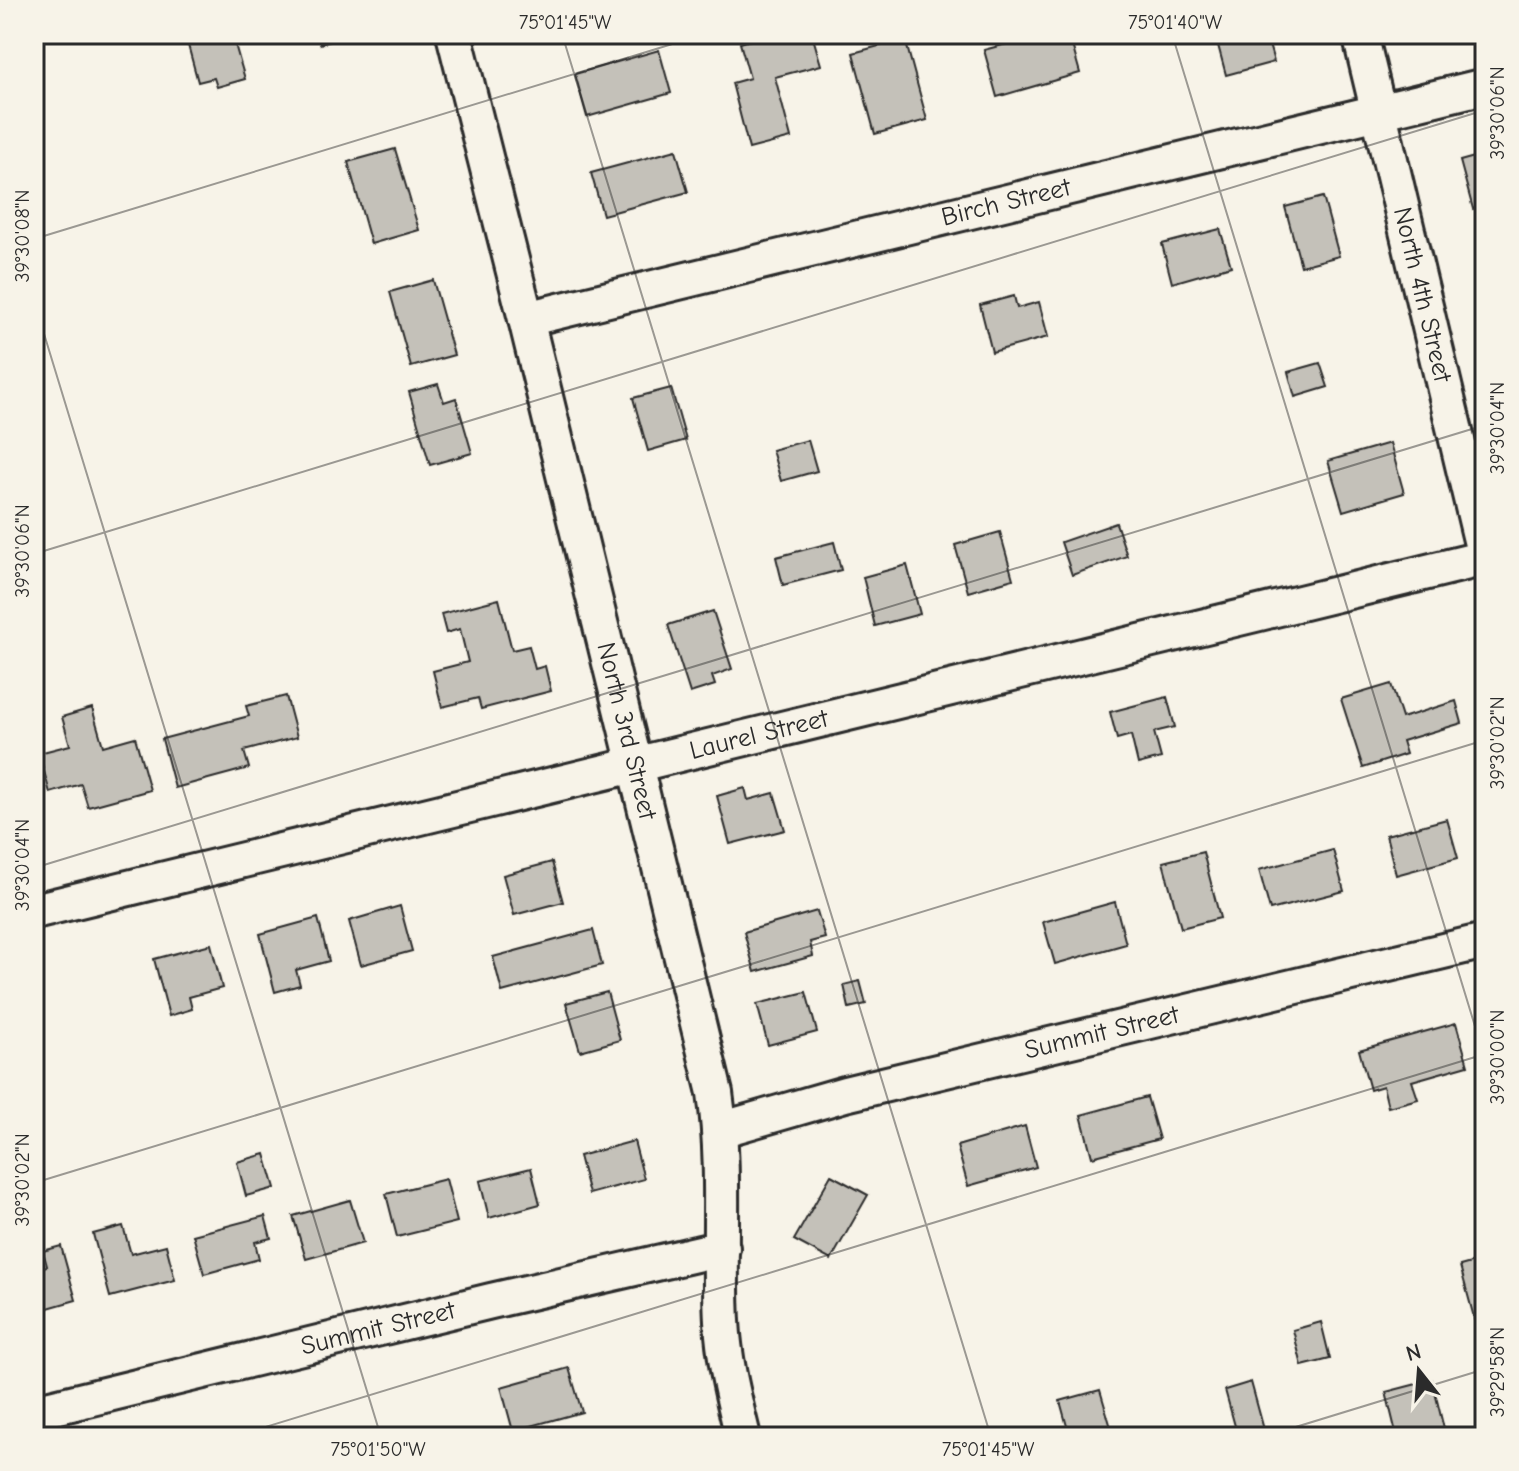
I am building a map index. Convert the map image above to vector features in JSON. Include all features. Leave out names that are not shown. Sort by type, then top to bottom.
[{"type":"street","name":"North 3rd Street","points":[[454,34],[715,1093],[720,1130],[722,1322],[729,1378],[743,1437]]},
{"type":"street","name":"North 4th Street","points":[[1360,34],[1485,557]]},
{"type":"street","name":"Birch Street","points":[[526,319],[1485,86]]},
{"type":"street","name":"Laurel Street","points":[[34,911],[1485,557]]},
{"type":"street","name":"Summit Street","points":[[720,1130],[860,1091],[1485,941]]},
{"type":"street","name":"Summit Street","points":[[34,1412],[476,1304],[722,1248]]},
{"type":"building","points":[[185,34],[232,34],[245,79],[217,87],[214,78],[198,82]]},
{"type":"building","points":[[317,34],[336,34],[338,39],[320,44]]},
{"type":"building","points":[[772,34],[812,34],[821,65],[775,77],[791,138],[749,149],[732,83],[750,78],[740,43]]},
{"type":"building","points":[[1043,34],[1069,34],[1080,73],[997,97],[984,50]]},
{"type":"building","points":[[1215,34],[1266,34],[1274,62],[1226,75]]},
{"type":"building","points":[[905,39],[927,120],[875,134],[853,53]]},
{"type":"building","points":[[659,50],[671,93],[587,117],[575,74]]},
{"type":"building","points":[[395,149],[419,230],[371,244],[348,162]]},
{"type":"building","points":[[676,150],[688,192],[603,215],[591,173]]},
{"type":"building","points":[[1485,154],[1485,206],[1473,209],[1460,161]]},
{"type":"building","points":[[1323,197],[1339,256],[1301,266],[1285,207]]},
{"type":"building","points":[[1220,229],[1231,266],[1172,283],[1162,244]]},
{"type":"building","points":[[433,280],[454,355],[411,367],[390,292]]},
{"type":"building","points":[[1014,296],[1017,308],[1039,302],[1048,337],[992,352],[980,305]]},
{"type":"building","points":[[1320,363],[1328,387],[1295,397],[1288,372]]},
{"type":"building","points":[[438,384],[444,402],[456,398],[472,453],[430,465],[409,392]]},
{"type":"building","points":[[671,388],[686,440],[648,451],[633,398]]},
{"type":"building","points":[[808,440],[817,471],[781,481],[772,450]]},
{"type":"building","points":[[1390,443],[1404,493],[1343,511],[1328,461]]},
{"type":"building","points":[[1116,523],[1127,556],[1072,575],[1061,542]]},
{"type":"building","points":[[1000,532],[1013,579],[968,592],[955,545]]},
{"type":"building","points":[[834,542],[841,570],[783,585],[776,557]]},
{"type":"building","points":[[907,565],[920,614],[875,626],[863,577]]},
{"type":"building","points":[[499,599],[512,650],[529,646],[535,669],[545,666],[551,691],[481,709],[478,698],[442,707],[433,671],[468,662],[460,629],[446,633],[441,614]]},
{"type":"building","points":[[713,611],[732,669],[712,676],[715,685],[690,693],[668,625]]},
{"type":"building","points":[[1391,684],[1402,718],[1456,701],[1462,723],[1402,741],[1406,754],[1363,768],[1341,699]]},
{"type":"building","points":[[286,696],[297,737],[244,751],[249,768],[175,788],[162,739],[249,716],[246,706]]},
{"type":"building","points":[[1167,697],[1175,727],[1154,732],[1161,758],[1138,764],[1131,735],[1117,739],[1110,712]]},
{"type":"building","points":[[92,708],[103,746],[135,737],[150,790],[88,807],[81,784],[50,793],[39,753],[70,745],[62,717]]},
{"type":"building","points":[[745,788],[748,800],[774,793],[785,830],[730,844],[717,796]]},
{"type":"building","points":[[1447,819],[1458,858],[1396,875],[1386,835]]},
{"type":"building","points":[[1333,850],[1344,891],[1270,910],[1259,870]]},
{"type":"building","points":[[1203,852],[1220,918],[1181,928],[1163,862]]},
{"type":"building","points":[[552,862],[563,902],[514,915],[503,875]]},
{"type":"building","points":[[1115,902],[1126,944],[1055,964],[1043,922]]},
{"type":"building","points":[[400,906],[412,951],[361,965],[349,921]]},
{"type":"building","points":[[817,911],[825,938],[810,942],[813,956],[755,972],[744,932]]},
{"type":"building","points":[[318,918],[329,961],[296,970],[300,985],[275,992],[260,934]]},
{"type":"building","points":[[593,930],[602,965],[502,992],[493,957]]},
{"type":"building","points":[[211,944],[222,988],[189,997],[192,1009],[169,1016],[154,959]]},
{"type":"building","points":[[860,981],[866,1004],[849,1008],[844,985]]},
{"type":"building","points":[[607,992],[620,1040],[580,1051],[566,1003]]},
{"type":"building","points":[[806,992],[817,1032],[768,1045],[757,1004]]},
{"type":"building","points":[[1456,1023],[1468,1065],[1412,1081],[1418,1099],[1388,1107],[1383,1086],[1370,1090],[1359,1050]]},
{"type":"building","points":[[1147,1097],[1159,1139],[1092,1157],[1081,1115]]},
{"type":"building","points":[[1025,1126],[1036,1167],[968,1186],[957,1146]]},
{"type":"building","points":[[634,1141],[644,1179],[589,1194],[579,1156]]},
{"type":"building","points":[[265,1154],[275,1188],[246,1196],[237,1162]]},
{"type":"building","points":[[531,1168],[540,1204],[489,1218],[480,1181]]},
{"type":"building","points":[[831,1175],[868,1195],[831,1260],[794,1240]]},
{"type":"building","points":[[446,1179],[457,1222],[397,1237],[386,1194]]},
{"type":"building","points":[[350,1200],[363,1243],[306,1259],[293,1216]]},
{"type":"building","points":[[265,1216],[271,1238],[255,1242],[259,1259],[204,1274],[193,1235]]},
{"type":"building","points":[[123,1226],[131,1254],[166,1245],[175,1280],[110,1297],[93,1234]]},
{"type":"building","points":[[61,1246],[76,1300],[34,1312],[34,1269],[47,1266],[43,1251]]},
{"type":"building","points":[[1485,1259],[1485,1358],[1460,1266]]},
{"type":"building","points":[[1321,1322],[1330,1359],[1302,1366],[1293,1330]]},
{"type":"building","points":[[569,1368],[582,1412],[513,1431],[501,1387]]},
{"type":"building","points":[[1432,1380],[1446,1437],[1397,1437],[1386,1392]]},
{"type":"building","points":[[1251,1382],[1266,1437],[1238,1437],[1225,1390]]},
{"type":"building","points":[[1100,1390],[1112,1431],[1091,1437],[1070,1437],[1060,1401]]},
{"type":"building","points":[[289,1430],[291,1437],[262,1437]]}]
